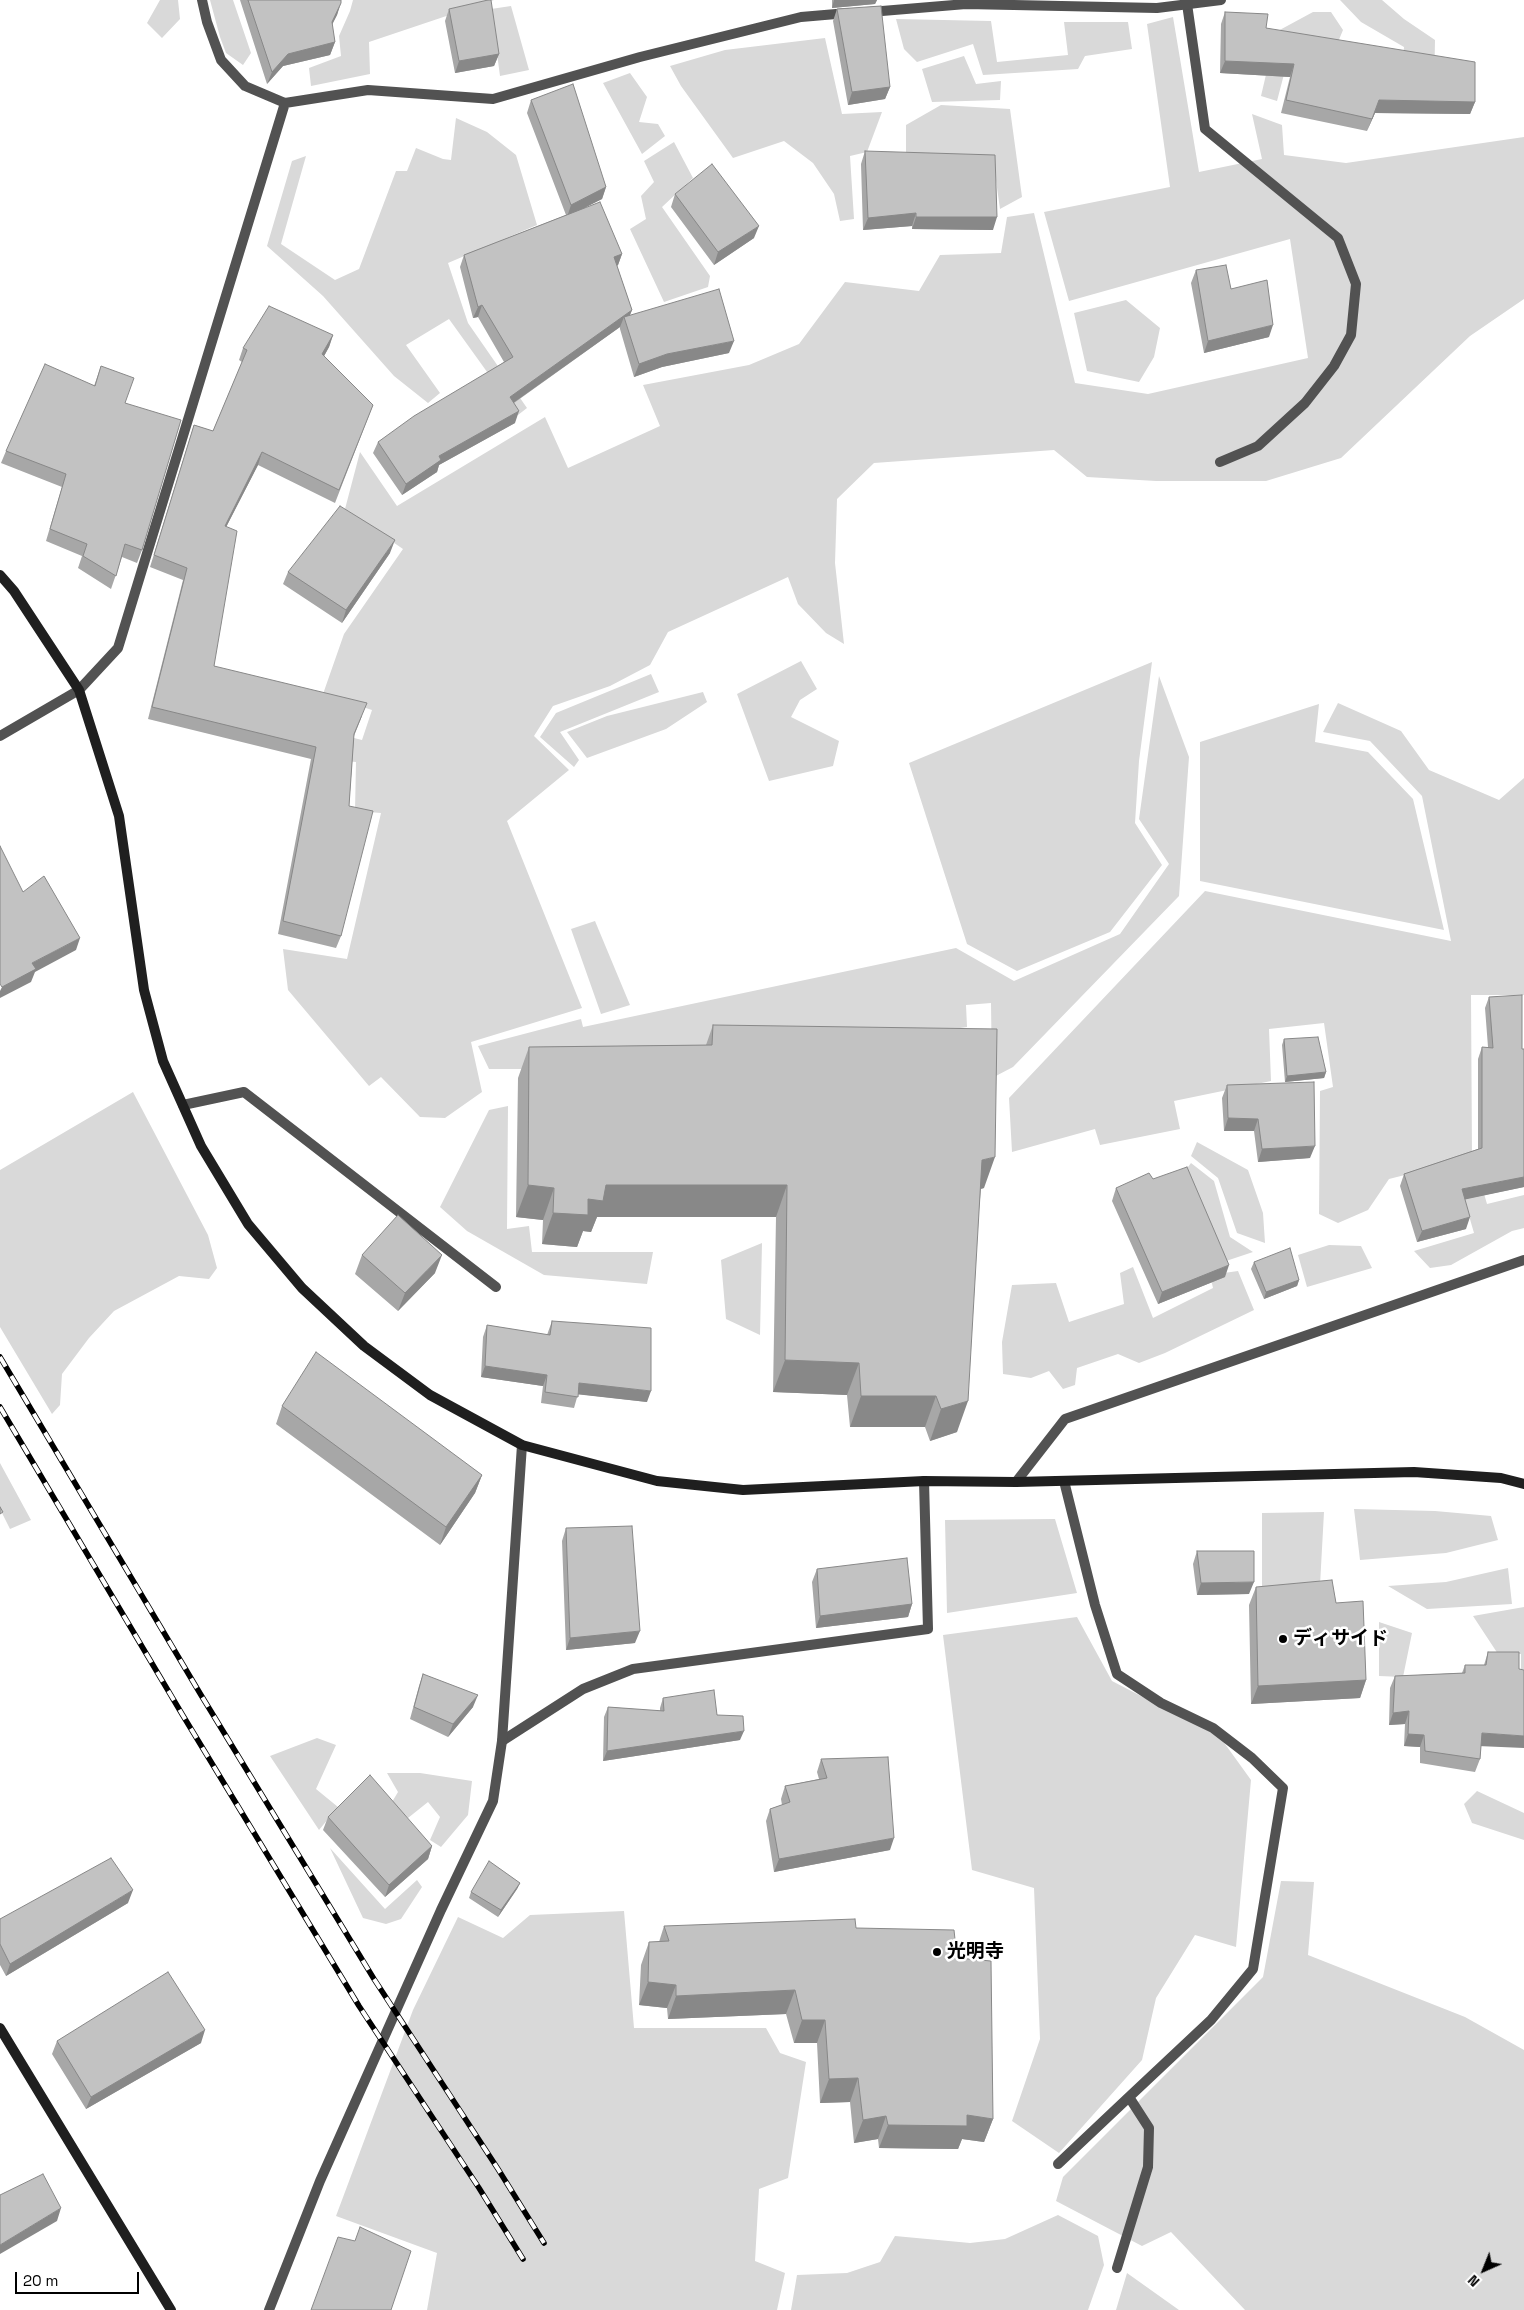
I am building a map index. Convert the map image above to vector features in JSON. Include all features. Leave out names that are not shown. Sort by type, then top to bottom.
[{"type":"street","points":[[202,0],[207,22],[221,60],[245,86],[285,103],[368,90],[493,100],[640,57],[801,17],[966,4],[1157,8],[1221,0]]},
{"type":"street","points":[[1187,4],[1205,129],[1338,238],[1356,284],[1351,335],[1334,366],[1305,403],[1258,446],[1220,462]]},
{"type":"street","points":[[0,736],[79,690],[118,648],[285,103]]},
{"type":"street","points":[[0,575],[14,591],[79,690],[119,816],[144,990],[163,1060],[201,1146],[248,1224],[302,1288],[364,1346],[430,1395],[522,1446],[657,1481],[744,1490],[924,1481],[1016,1482],[1414,1472],[1500,1478],[1524,1484]]},
{"type":"street","points":[[183,1105],[244,1092],[496,1287]]},
{"type":"street","points":[[1016,1482],[1065,1419],[1524,1260]]},
{"type":"street","points":[[268,2310],[320,2181],[441,1910],[493,1801],[502,1741],[522,1446]]},
{"type":"street","points":[[502,1741],[583,1689],[633,1670],[928,1628],[924,1481]]},
{"type":"street","points":[[1058,2164],[1211,2020],[1253,1969],[1283,1788],[1252,1758],[1213,1728],[1161,1703],[1117,1674],[1095,1605],[1064,1481]]},
{"type":"street","points":[[0,2028],[171,2310]]},
{"type":"street","points":[[1117,2268],[1148,2167],[1149,2128],[1129,2097]]},
{"type":"shaded area","points":[[160,0],[178,0],[180,19],[162,38],[147,23]]},
{"type":"shaded area","points":[[210,0],[233,0],[251,53],[243,65],[226,53]]},
{"type":"shaded area","points":[[353,0],[494,0],[369,42],[370,74],[311,86],[309,68],[341,56],[339,36]]},
{"type":"shaded area","points":[[1340,0],[1382,0],[1404,19],[1435,40],[1434,93],[1400,92],[1404,47],[1361,22]]},
{"type":"shaded area","points":[[511,6],[529,70],[500,76],[491,9]]},
{"type":"shaded area","points":[[1313,12],[1331,12],[1343,30],[1338,42],[1293,40],[1277,101],[1261,96],[1276,32]]},
{"type":"shaded area","points":[[1173,17],[1199,172],[1262,159],[1252,114],[1282,125],[1284,155],[1346,163],[1524,137],[1524,299],[1470,336],[1341,458],[1266,481],[1156,481],[1087,477],[1054,450],[874,463],[837,499],[835,563],[844,644],[826,633],[798,604],[788,577],[668,632],[650,665],[610,686],[553,706],[534,736],[569,770],[507,821],[582,1008],[471,1042],[482,1092],[445,1118],[420,1117],[381,1077],[369,1086],[288,990],[283,949],[347,959],[381,813],[355,811],[356,762],[313,758],[322,730],[362,740],[372,710],[323,694],[344,634],[403,549],[345,509],[360,452],[397,506],[545,417],[568,468],[660,426],[643,385],[749,365],[799,344],[845,282],[919,291],[940,255],[1001,253],[1007,217],[1034,213],[1075,383],[1148,394],[1308,358],[1290,239],[1069,301],[1044,212],[1170,187],[1147,24]]},
{"type":"shaded area","points":[[896,19],[991,21],[997,62],[1068,55],[1064,22],[1128,22],[1132,49],[1085,56],[1078,69],[983,75],[973,44],[917,62],[904,49]]},
{"type":"shaded area","points":[[825,38],[842,114],[882,112],[867,152],[850,156],[854,219],[840,221],[834,194],[813,163],[784,141],[733,158],[681,86],[670,66],[725,50]]},
{"type":"shaded area","points":[[964,56],[976,84],[1001,81],[1000,100],[932,102],[922,69]]},
{"type":"shaded area","points":[[630,73],[647,97],[639,122],[658,124],[665,136],[642,154],[603,83]]},
{"type":"shaded area","points":[[941,105],[1010,109],[1022,197],[1000,209],[993,159],[906,155],[906,125]]},
{"type":"shaded area","points":[[456,118],[487,132],[516,155],[537,225],[448,263],[468,323],[527,408],[518,415],[449,319],[406,345],[440,393],[428,403],[394,376],[323,296],[267,246],[292,161],[306,156],[281,244],[335,280],[359,269],[396,171],[407,171],[416,148],[443,159],[451,160]]},
{"type":"shaded area","points":[[674,142],[693,178],[662,207],[710,276],[708,287],[664,302],[630,229],[646,219],[641,196],[654,182],[644,161]]},
{"type":"shaded area","points":[[1126,300],[1160,328],[1154,357],[1139,382],[1087,371],[1074,313]]},
{"type":"shaded area","points":[[801,661],[817,689],[800,700],[791,717],[839,741],[833,766],[769,781],[737,694]]},
{"type":"shaded area","points":[[1152,662],[1139,761],[1135,823],[1162,865],[1110,932],[1017,971],[967,944],[909,763]]},
{"type":"shaded area","points":[[651,674],[659,692],[560,732],[579,760],[574,767],[540,737],[556,713]]},
{"type":"shaded area","points":[[1159,676],[1189,757],[1179,896],[1013,1067],[992,1078],[991,1003],[966,1005],[967,1027],[687,1069],[489,1069],[478,1046],[581,1019],[583,1027],[956,948],[1014,981],[1120,934],[1169,864],[1139,819]]},
{"type":"shaded area","points":[[703,692],[707,702],[666,729],[587,758],[567,732],[607,716]]},
{"type":"shaded area","points":[[1338,703],[1401,731],[1429,770],[1499,800],[1524,778],[1524,995],[1471,995],[1472,1158],[1389,1179],[1368,1210],[1338,1223],[1319,1214],[1320,1091],[1333,1087],[1324,1023],[1269,1029],[1271,1081],[1174,1101],[1180,1129],[1100,1145],[1095,1129],[1012,1152],[1009,1098],[1205,891],[1451,941],[1422,796],[1370,741],[1323,732]]},
{"type":"shaded area","points":[[1319,704],[1315,742],[1368,752],[1413,799],[1444,930],[1200,881],[1200,742]]},
{"type":"shaded area","points":[[595,921],[630,1005],[601,1014],[571,929]]},
{"type":"shaded area","points":[[133,1092],[208,1235],[217,1268],[209,1279],[179,1276],[114,1311],[89,1338],[62,1374],[60,1405],[52,1414],[0,1327],[0,1170]]},
{"type":"shaded area","points":[[508,1106],[507,1229],[529,1226],[532,1252],[653,1252],[647,1284],[544,1275],[467,1231],[440,1207],[489,1110]]},
{"type":"shaded area","points":[[1197,1142],[1248,1170],[1263,1213],[1265,1243],[1237,1233],[1218,1178],[1191,1156]]},
{"type":"shaded area","points":[[1191,1163],[1214,1181],[1230,1237],[1253,1252],[1226,1261],[1185,1171]]},
{"type":"shaded area","points":[[1476,1166],[1487,1204],[1524,1195],[1524,1228],[1512,1231],[1451,1265],[1430,1268],[1414,1251],[1474,1233],[1456,1171]]},
{"type":"shaded area","points":[[762,1243],[760,1335],[726,1319],[721,1260]]},
{"type":"shaded area","points":[[1329,1245],[1361,1246],[1372,1268],[1307,1287],[1298,1255]]},
{"type":"shaded area","points":[[1133,1267],[1153,1318],[1213,1288],[1210,1275],[1238,1271],[1254,1310],[1165,1353],[1139,1363],[1118,1354],[1077,1368],[1075,1385],[1063,1389],[1049,1371],[1031,1378],[1003,1374],[1002,1342],[1012,1285],[1056,1283],[1069,1322],[1124,1304],[1120,1273]]},
{"type":"shaded area","points":[[0,1463],[31,1520],[10,1529],[0,1509]]},
{"type":"shaded area","points":[[1354,1509],[1435,1511],[1491,1516],[1498,1540],[1446,1553],[1360,1560]]},
{"type":"shaded area","points":[[1324,1512],[1320,1585],[1262,1588],[1262,1513]]},
{"type":"shaded area","points":[[1055,1519],[1077,1593],[947,1613],[945,1520]]},
{"type":"shaded area","points":[[1508,1568],[1512,1604],[1427,1609],[1388,1586],[1446,1582]]},
{"type":"shaded area","points":[[1524,1607],[1524,1669],[1521,1669],[1521,1654],[1498,1654],[1473,1616]]},
{"type":"shaded area","points":[[1077,1617],[1112,1681],[1220,1737],[1251,1780],[1236,1947],[1195,1935],[1156,1998],[1142,2060],[1059,2153],[1012,2121],[1040,2039],[1034,1888],[972,1870],[943,1635]]},
{"type":"shaded area","points":[[1379,1622],[1412,1633],[1403,1677],[1379,1676]]},
{"type":"shaded area","points":[[317,1738],[336,1745],[316,1789],[338,1807],[319,1830],[270,1756]]},
{"type":"shaded area","points":[[387,1773],[420,1773],[472,1781],[468,1815],[441,1847],[430,1840],[440,1817],[428,1802],[408,1818],[392,1802],[398,1792]]},
{"type":"shaded area","points":[[1477,1791],[1524,1813],[1524,1840],[1472,1823],[1464,1804]]},
{"type":"shaded area","points":[[330,1848],[385,1909],[417,1880],[422,1887],[401,1919],[386,1924],[363,1918]]},
{"type":"shaded area","points":[[1281,1881],[1314,1882],[1308,1955],[1465,2017],[1524,2050],[1524,2310],[1245,2310],[1171,2232],[1142,2246],[1056,2201],[1063,2177],[1263,1977]]},
{"type":"shaded area","points":[[624,1911],[634,2028],[766,2028],[780,2053],[806,2062],[788,2178],[759,2189],[755,2261],[785,2273],[777,2310],[427,2310],[437,2253],[336,2216],[413,2010],[458,1917],[503,1938],[530,1915]]},
{"type":"shaded area","points":[[1058,2215],[1098,2236],[1104,2265],[1088,2310],[791,2310],[797,2275],[847,2273],[880,2262],[895,2236],[970,2243],[1005,2239]]},
{"type":"shaded area","points":[[1127,2273],[1179,2310],[1116,2310]]},
{"type":"building","points":[[248,0],[341,0],[332,22],[335,42],[288,54],[272,72]]},
{"type":"building","points":[[491,0],[499,54],[459,61],[449,9]]},
{"type":"building","points":[[881,6],[890,87],[852,92],[837,9]]},
{"type":"building","points":[[1225,12],[1268,14],[1266,28],[1475,62],[1475,102],[1379,100],[1372,119],[1286,100],[1294,64],[1225,61]]},
{"type":"building","points":[[573,84],[606,187],[571,205],[531,100]]},
{"type":"building","points":[[865,151],[995,155],[997,217],[916,217],[916,213],[868,218]]},
{"type":"building","points":[[712,164],[759,226],[718,252],[675,194]]},
{"type":"building","points":[[600,202],[622,254],[614,257],[632,310],[510,397],[519,411],[439,456],[441,460],[406,484],[378,442],[414,416],[513,357],[482,305],[478,307],[464,255]]},
{"type":"building","points":[[1226,265],[1231,289],[1267,280],[1273,325],[1208,341],[1196,270]]},
{"type":"building","points":[[719,289],[734,341],[667,354],[639,364],[624,317]]},
{"type":"building","points":[[269,306],[333,335],[322,354],[373,405],[339,490],[262,452],[225,526],[237,531],[214,666],[367,703],[354,734],[349,806],[373,811],[341,936],[283,921],[316,747],[152,707],[187,568],[154,555],[194,425],[213,431],[247,350],[243,348]]},
{"type":"building","points":[[45,364],[95,386],[101,366],[134,378],[125,403],[181,420],[142,550],[125,544],[116,576],[83,556],[87,544],[50,529],[66,474],[6,451]]},
{"type":"building","points":[[340,506],[395,540],[346,610],[288,572]]},
{"type":"building","points":[[0,846],[23,892],[44,876],[80,938],[32,963],[36,969],[2,987],[0,984]]},
{"type":"building","points":[[1522,995],[1524,1177],[1462,1189],[1470,1217],[1422,1231],[1404,1174],[1482,1148],[1482,1047],[1493,1048],[1489,997]]},
{"type":"building","points":[[713,1025],[997,1029],[995,1157],[982,1160],[968,1401],[941,1409],[936,1396],[861,1396],[859,1363],[785,1360],[787,1185],[606,1185],[603,1201],[588,1199],[588,1215],[553,1213],[554,1188],[528,1185],[529,1047],[712,1045]]},
{"type":"building","points":[[1318,1037],[1326,1072],[1287,1076],[1284,1039]]},
{"type":"building","points":[[1314,1082],[1315,1146],[1262,1149],[1258,1119],[1228,1118],[1227,1085]]},
{"type":"building","points":[[1187,1167],[1229,1265],[1162,1292],[1116,1188],[1149,1173],[1153,1179]]},
{"type":"building","points":[[398,1215],[442,1255],[405,1293],[362,1255]]},
{"type":"building","points":[[1290,1248],[1299,1280],[1266,1292],[1254,1262]]},
{"type":"building","points":[[552,1321],[651,1328],[651,1391],[579,1383],[578,1397],[545,1392],[547,1375],[485,1366],[487,1325],[550,1335]]},
{"type":"building","points":[[316,1352],[482,1475],[446,1527],[282,1406]]},
{"type":"building","points":[[632,1526],[640,1631],[570,1638],[566,1528]]},
{"type":"building","points":[[1197,1551],[1254,1551],[1254,1582],[1201,1583]]},
{"type":"building","points":[[907,1558],[912,1604],[820,1616],[817,1569]]},
{"type":"building","points":[[1332,1580],[1336,1603],[1363,1601],[1366,1680],[1258,1686],[1256,1587]]},
{"type":"building","points":[[1488,1652],[1519,1652],[1519,1669],[1524,1670],[1524,1736],[1482,1733],[1480,1759],[1425,1751],[1424,1735],[1408,1734],[1409,1711],[1393,1713],[1395,1676],[1465,1673],[1465,1665],[1486,1665]]},
{"type":"building","points":[[423,1674],[478,1695],[453,1724],[414,1707]]},
{"type":"building","points":[[714,1690],[717,1715],[743,1716],[744,1731],[607,1751],[608,1707],[664,1711],[663,1698]]},
{"type":"building","points":[[888,1757],[894,1838],[779,1859],[770,1809],[790,1802],[785,1786],[827,1778],[821,1759]]},
{"type":"building","points":[[370,1775],[432,1846],[389,1885],[328,1817]]},
{"type":"building","points":[[111,1858],[133,1890],[10,1964],[0,1944],[0,1919]]},
{"type":"building","points":[[489,1861],[520,1883],[501,1910],[471,1892]]},
{"type":"building","points":[[855,1919],[856,1928],[954,1930],[957,1958],[991,1961],[993,2119],[967,2115],[967,2126],[888,2125],[886,2116],[863,2120],[858,2078],[829,2079],[825,2020],[802,2020],[795,1990],[676,1996],[676,1985],[648,1982],[649,1942],[669,1941],[664,1926]]},
{"type":"building","points":[[168,1972],[205,2030],[91,2097],[57,2041]]},
{"type":"building","points":[[43,2174],[61,2208],[0,2245],[0,2195]]},
{"type":"building","points":[[360,2227],[411,2251],[391,2310],[311,2310],[338,2237],[355,2241]]},
{"type":"railway","points":[[0,1357],[201,1695],[374,1979],[544,2243]]},
{"type":"railway","points":[[0,1407],[182,1714],[359,2006],[479,2188],[523,2259]]},
{"type":"place","name":"ディサイド","points":[[1283,1639]]},
{"type":"place","name":"光明寺","points":[[937,1952]]}]
